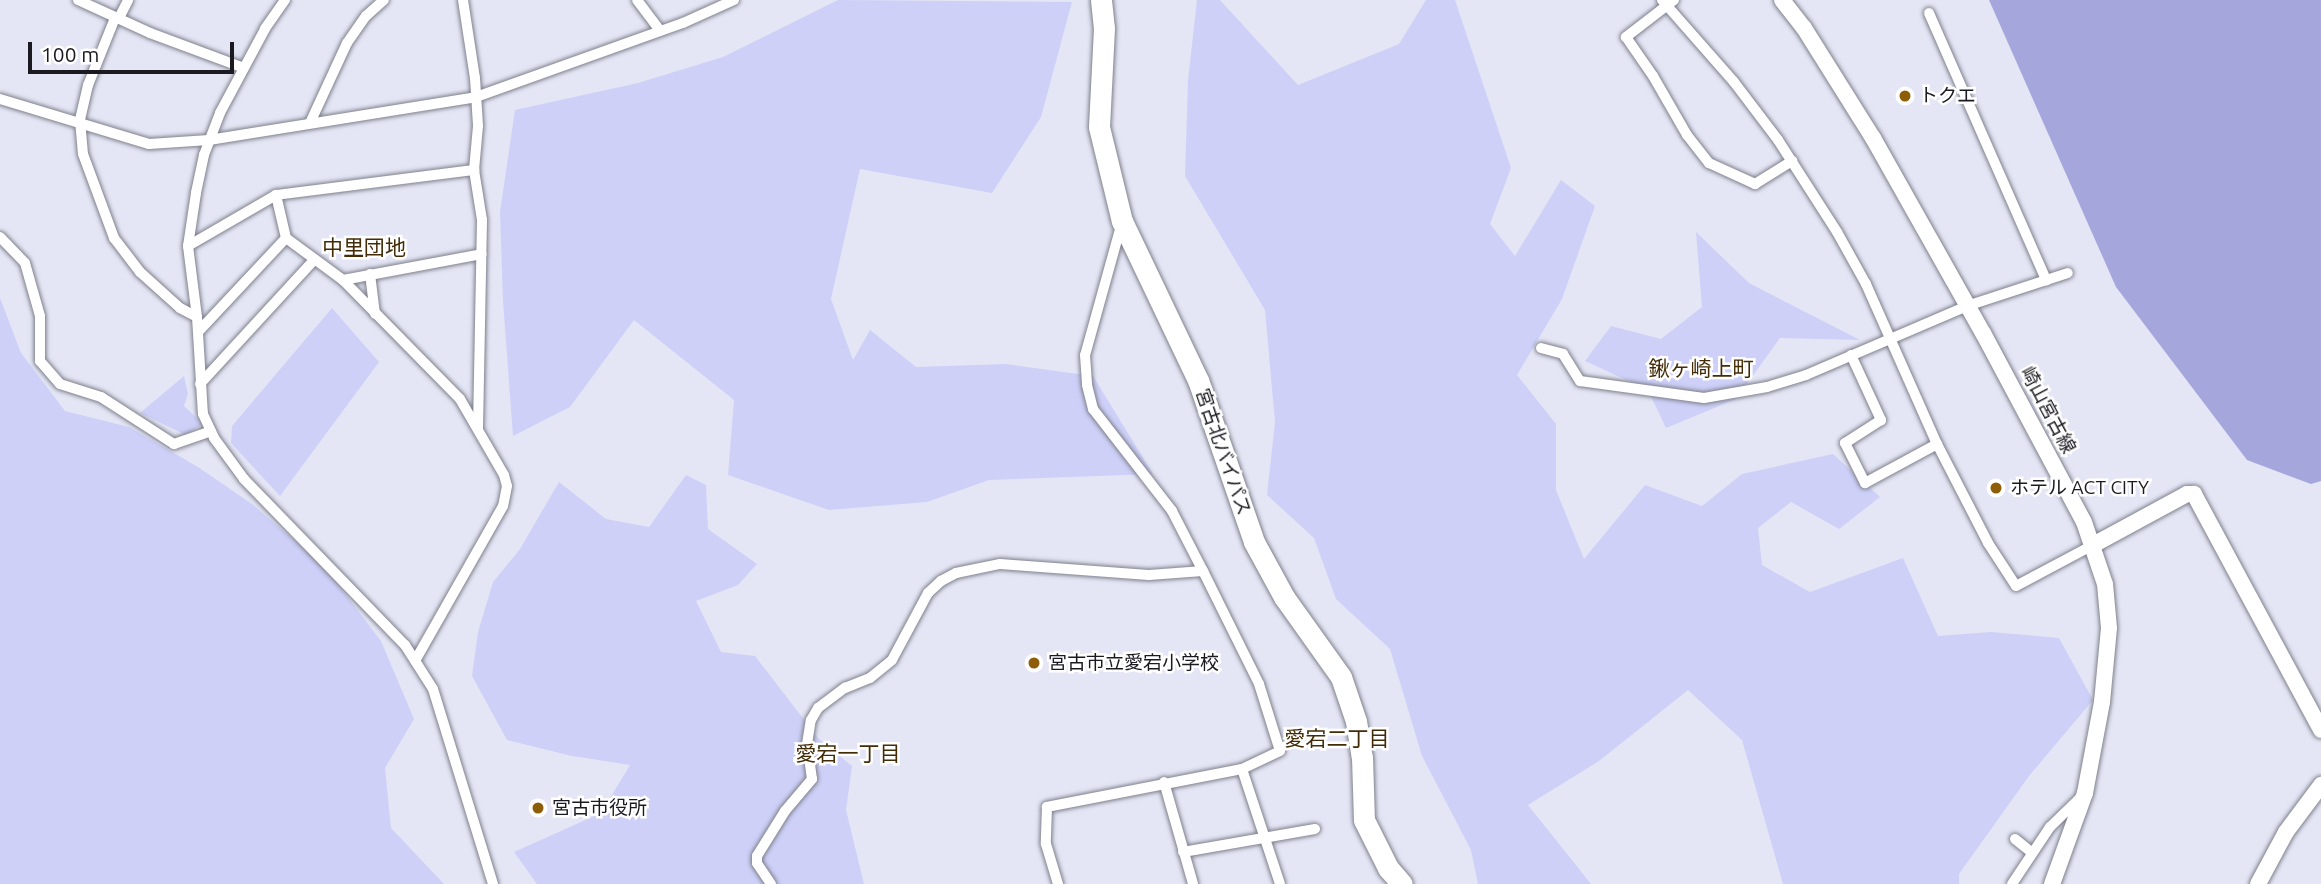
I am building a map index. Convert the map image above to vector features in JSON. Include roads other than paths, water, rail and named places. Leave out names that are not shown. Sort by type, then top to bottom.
[{"type":"highway","name":"宮古北バイパス","points":[[1101,0],[1104,28],[1099,127],[1122,221],[1198,380],[1254,542],[1284,597],[1342,677],[1356,720],[1362,758],[1364,820],[1388,868],[1402,884]]},
{"type":"main road","name":"崎山宮古線","points":[[1782,0],[1804,28],[1873,138],[1967,306],[2084,522],[2105,584],[2108,655],[2085,793],[2052,884]]},
{"type":"main road","points":[[2093,545],[2187,494],[2194,494],[2321,730]]},
{"type":"main road","points":[[2258,884],[2286,832],[2321,785]]},
{"type":"street","points":[[78,0],[244,68]]},
{"type":"street","points":[[128,0],[117,18],[88,85],[80,120],[83,154],[114,238],[140,272],[180,308],[197,317]]},
{"type":"street","points":[[285,0],[244,68],[209,140],[188,246],[197,317],[203,414],[244,479],[405,645],[433,689],[493,884]]},
{"type":"street","points":[[310,123],[347,43],[366,16],[384,0]]},
{"type":"street","points":[[463,0],[476,97],[478,126],[474,170],[482,220],[478,428]]},
{"type":"street","points":[[637,0],[660,30]]},
{"type":"street","points":[[0,99],[80,120],[149,144],[209,140],[476,97],[683,23],[734,0]]},
{"type":"street","points":[[1792,161],[1755,184],[1709,163],[1687,135],[1654,76],[1626,37],[1668,2],[1734,82],[1792,161],[1860,274],[1937,444],[1988,543],[2017,586],[2093,545]]},
{"type":"street","points":[[1929,13],[2046,280]]},
{"type":"street","points":[[188,246],[276,195],[474,170]]},
{"type":"street","points":[[276,195],[286,238],[313,261],[343,280],[460,399],[507,486],[503,506],[415,662]]},
{"type":"street","points":[[1058,884],[1046,844],[1046,807],[1086,802],[1164,782],[1242,769],[1280,751],[1259,684],[1172,511],[1093,410],[1087,384],[1085,355],[1122,221]]},
{"type":"street","points":[[0,237],[25,263],[40,316],[40,360],[60,384],[101,397],[174,444],[211,430]]},
{"type":"street","points":[[198,332],[286,238]]},
{"type":"street","points":[[343,280],[482,254]]},
{"type":"street","points":[[200,384],[313,261]]},
{"type":"street","points":[[1541,348],[1563,354],[1580,381],[1704,398],[1767,387],[1806,375],[1967,306],[2068,273]]},
{"type":"street","points":[[370,274],[375,314]]},
{"type":"street","points":[[1851,355],[1881,420],[1845,443],[1865,483],[1937,444]]},
{"type":"street","points":[[771,884],[757,863],[757,856],[785,811],[812,779],[807,744],[811,720],[818,708],[845,688],[870,678],[892,660],[928,593],[941,581],[956,572],[1000,564],[1149,575],[1203,571]]},
{"type":"street","points":[[1242,769],[1280,884]]},
{"type":"street","points":[[1164,782],[1193,884]]},
{"type":"street","points":[[2012,884],[2050,827],[2085,793]]},
{"type":"street","points":[[1183,852],[1266,835],[1315,829]]},
{"type":"street","points":[[2015,839],[2031,852]]},
{"type":"place","name":"トクエ","points":[[1905,96]]},
{"type":"place","name":"ホテル ACT CITY","points":[[1996,488]]},
{"type":"place","name":"宮古市立愛宕小学校","points":[[1034,663]]},
{"type":"place","name":"宮古市役所","points":[[538,808]]},
{"type":"district","name":"中里団地","points":[[364,247]]},
{"type":"district","name":"鍬ヶ崎上町","points":[[1701,368]]},
{"type":"district","name":"愛宕二丁目","points":[[1337,738]]},
{"type":"district","name":"愛宕一丁目","points":[[848,753]]}]
